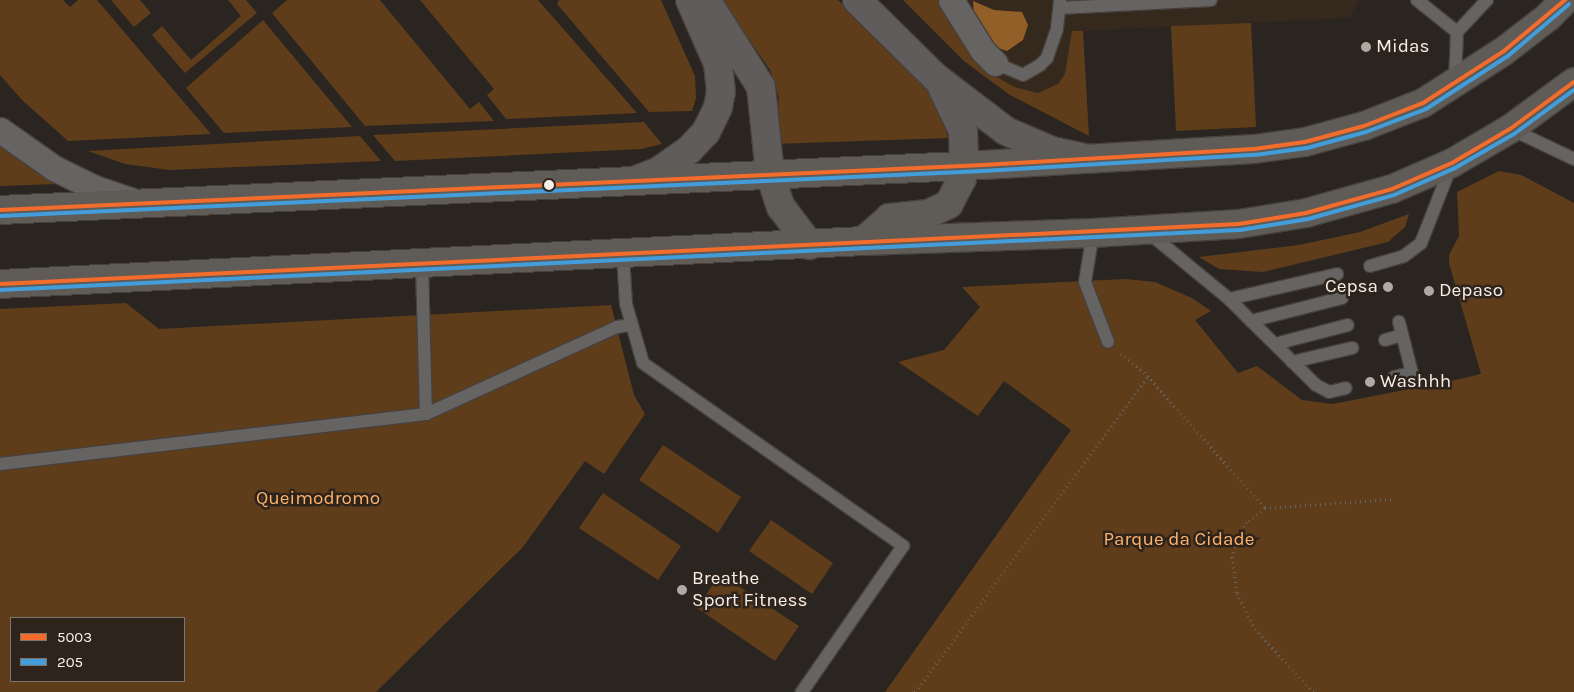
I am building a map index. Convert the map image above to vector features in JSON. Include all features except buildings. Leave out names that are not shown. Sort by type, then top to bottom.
[{"type":"main road","points":[[636,180],[660,170],[689,150],[706,132],[718,107],[721,92],[718,64],[690,0]]},
{"type":"main road","points":[[706,0],[761,87],[770,174],[781,207],[810,245]]},
{"type":"main road","points":[[857,0],[935,77],[1006,131],[1052,151],[1088,159]]},
{"type":"main road","points":[[0,210],[964,166],[1254,149],[1305,142],[1364,126],[1423,103],[1454,86],[1534,29],[1565,0]]},
{"type":"main road","points":[[864,240],[889,218],[928,214],[950,204],[962,179],[964,166],[961,123],[935,77]]},
{"type":"main road","points":[[0,284],[623,255],[810,245],[864,240],[1093,233],[1239,224],[1306,214],[1392,189],[1452,163],[1510,129],[1574,82]]},
{"type":"street","points":[[952,0],[983,51],[995,63]]},
{"type":"street","points":[[0,130],[54,168],[95,188],[143,204]]},
{"type":"lane","points":[[995,63],[1023,75],[1033,72],[1047,58],[1057,29],[1060,4],[1211,0]]},
{"type":"lane","points":[[1417,0],[1457,32]]},
{"type":"lane","points":[[1454,86],[1457,32],[1487,0]]},
{"type":"lane","points":[[1510,129],[1574,159]]},
{"type":"lane","points":[[1370,266],[1386,268],[1421,243],[1452,163]]},
{"type":"lane","points":[[1146,230],[1228,299],[1316,385],[1328,392],[1346,388]]},
{"type":"lane","points":[[1093,233],[1084,282],[1108,342]]},
{"type":"lane","points":[[623,255],[626,304],[643,363],[902,546],[802,692]]},
{"type":"lane","points":[[422,264],[426,414]]},
{"type":"lane","points":[[1228,299],[1337,274]]},
{"type":"lane","points":[[1252,321],[1342,298]]},
{"type":"lane","points":[[1394,377],[1412,374],[1399,322]]},
{"type":"lane","points":[[0,464],[426,414],[617,327],[632,325]]},
{"type":"lane","points":[[1275,344],[1348,325]]},
{"type":"lane","points":[[1385,340],[1402,336]]},
{"type":"lane","points":[[1292,362],[1352,348]]},
{"type":"path","points":[[1108,342],[1148,376],[1265,508]]},
{"type":"path","points":[[915,692],[1148,376]]},
{"type":"path","points":[[1313,692],[1255,629],[1236,593],[1232,557],[1237,538],[1246,522],[1265,508],[1393,499]]},
{"type":"shaded area","points":[[903,0],[1360,0],[1349,18],[1083,31],[1089,136],[1010,95],[988,79],[964,61]]},
{"type":"shaded area","points":[[973,1],[994,10],[1022,12],[1028,25],[1023,40],[1007,51],[992,46],[974,18]]},
{"type":"green space","points":[[0,0],[63,0],[70,7],[78,0],[97,0],[211,134],[68,141],[22,100],[0,75]]},
{"type":"green space","points":[[111,0],[140,0],[151,13],[134,27]]},
{"type":"green space","points":[[228,0],[246,0],[257,13],[185,73],[152,35],[162,26],[191,60],[241,16]]},
{"type":"green space","points":[[287,0],[380,0],[470,109],[479,102],[494,121],[365,126],[272,13]]},
{"type":"green space","points":[[420,0],[538,0],[637,113],[506,119],[487,95],[494,89]]},
{"type":"green space","points":[[559,0],[661,0],[695,76],[696,98],[692,111],[649,112],[557,4]]},
{"type":"green space","points":[[722,0],[838,0],[936,97],[948,138],[774,144],[779,98],[770,70]]},
{"type":"green space","points":[[903,0],[940,0],[979,60],[997,77],[1014,87],[1038,93],[1058,84],[1065,74],[1072,31],[1083,31],[1089,136],[1010,95],[988,79],[964,61]]},
{"type":"green space","points":[[263,20],[352,127],[224,133],[186,88]]},
{"type":"green space","points":[[1251,23],[1256,127],[1176,131],[1171,26]]},
{"type":"green space","points":[[644,122],[662,144],[641,149],[395,161],[373,135]]},
{"type":"green space","points":[[360,136],[381,161],[169,170],[125,164],[88,151]]},
{"type":"green space","points":[[0,145],[34,171],[57,184],[0,186]]},
{"type":"green space","name":"Parque da Cidade","points":[[1499,171],[1521,175],[1574,203],[1574,692],[885,692],[1071,430],[1004,381],[978,416],[898,362],[944,350],[980,307],[962,287],[1126,279],[1155,282],[1192,298],[1211,311],[1195,320],[1238,373],[1257,366],[1302,400],[1333,404],[1460,379],[1481,374],[1449,263],[1449,255],[1459,236],[1457,192]]},
{"type":"green space","points":[[1409,214],[1405,227],[1388,242],[1263,272],[1219,269],[1199,257],[1299,245],[1360,232]]},
{"type":"green space","name":"Queimodromo","points":[[126,303],[159,329],[611,305],[634,395],[645,414],[604,474],[585,461],[523,547],[376,692],[0,692],[0,309]]},
{"type":"green space","points":[[663,445],[741,497],[718,533],[639,480]]},
{"type":"green space","points":[[603,493],[681,546],[658,580],[579,528]]},
{"type":"green space","points":[[771,520],[833,563],[812,594],[749,551]]},
{"type":"green space","points":[[720,574],[799,626],[775,661],[697,608]]},
{"type":"transit line","name":"5003","points":[[0,210],[983,165],[1254,149],[1305,142],[1364,126],[1423,103],[1504,51],[1565,0]]},
{"type":"transit line","name":"205","points":[[0,216],[983,171],[1255,155],[1307,148],[1366,132],[1426,109],[1508,56],[1569,4]]},
{"type":"transit line","name":"5003","points":[[0,284],[1239,224],[1306,213],[1392,189],[1452,163],[1510,129],[1574,82]]},
{"type":"transit line","name":"205","points":[[0,290],[1240,230],[1308,219],[1394,195],[1455,168],[1514,134],[1574,90]]},
{"type":"place","name":"Midas","points":[[1366,47]]},
{"type":"place","name":"Cepsa","points":[[1388,287]]},
{"type":"place","name":"Depaso","points":[[1429,291]]},
{"type":"place","name":"Washhh","points":[[1370,382]]},
{"type":"place","name":"Breathe Sport Fitness","points":[[682,590]]}]
